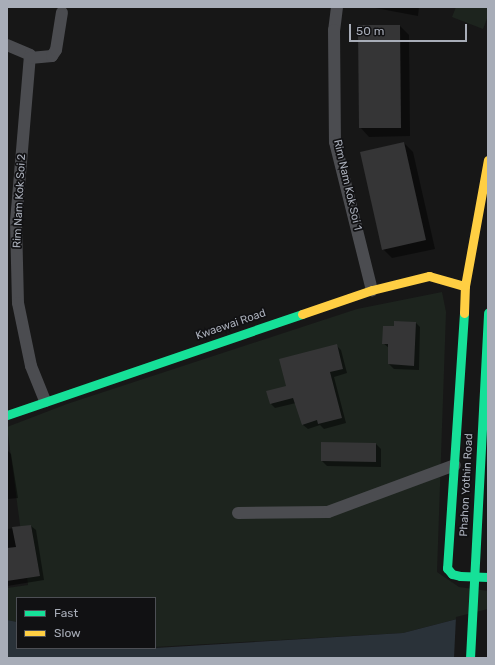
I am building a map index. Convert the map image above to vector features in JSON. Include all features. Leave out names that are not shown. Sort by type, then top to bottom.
[{"type":"main road","points":[[488,160],[465,286],[455,465],[447,568],[452,574],[460,576],[488,577]]},
{"type":"main road","name":"Kwaewai Road","points":[[7,415],[372,290],[429,276],[465,286]]},
{"type":"main road","name":"Phahon Yothin Road","points":[[470,658],[488,312]]},
{"type":"street","name":"Rim Nam Kok Soi 1","points":[[337,7],[334,30],[335,142],[372,290]]},
{"type":"street","points":[[7,45],[26,54],[52,56],[56,50],[62,12]]},
{"type":"street","name":"Rim Nam Kok Soi 2","points":[[26,54],[16,222],[18,303],[31,366],[46,401]]},
{"type":"street","points":[[238,513],[328,512],[455,465]]},
{"type":"shaded area","points":[[456,7],[488,7],[488,16],[483,29],[452,17]]},
{"type":"shaded area","points":[[442,292],[446,312],[437,572],[459,587],[488,591],[488,611],[403,633],[156,647],[156,597],[16,597],[16,622],[7,620],[7,588],[28,585],[7,427],[67,404],[357,309]]},
{"type":"shaded area","points":[[488,611],[488,658],[7,658],[7,620],[16,622],[16,649],[156,649],[403,633]]},
{"type":"pier","points":[[488,609],[488,658],[454,658],[456,617]]},
{"type":"building","points":[[358,25],[400,25],[401,128],[359,128]]},
{"type":"building","points":[[404,142],[426,240],[382,250],[360,152]]},
{"type":"building","points":[[394,321],[416,322],[414,366],[388,364],[388,344],[382,344],[383,326],[394,326]]},
{"type":"building","points":[[337,344],[343,369],[330,372],[342,418],[318,424],[317,420],[302,425],[293,398],[270,404],[266,391],[286,386],[279,359]]},
{"type":"building","points":[[321,442],[376,443],[376,462],[321,461]]},
{"type":"building","points":[[31,525],[40,576],[7,581],[7,548],[16,547],[12,527]]},
{"type":"traffic: fast","points":[[470,658],[488,312]]},
{"type":"traffic: fast","points":[[464,313],[447,568],[452,574],[460,576],[488,577]]},
{"type":"traffic: fast","points":[[7,415],[302,314]]},
{"type":"traffic: slow","points":[[464,313],[465,286],[488,160]]},
{"type":"traffic: slow","points":[[302,314],[372,290],[429,276],[465,286]]}]
